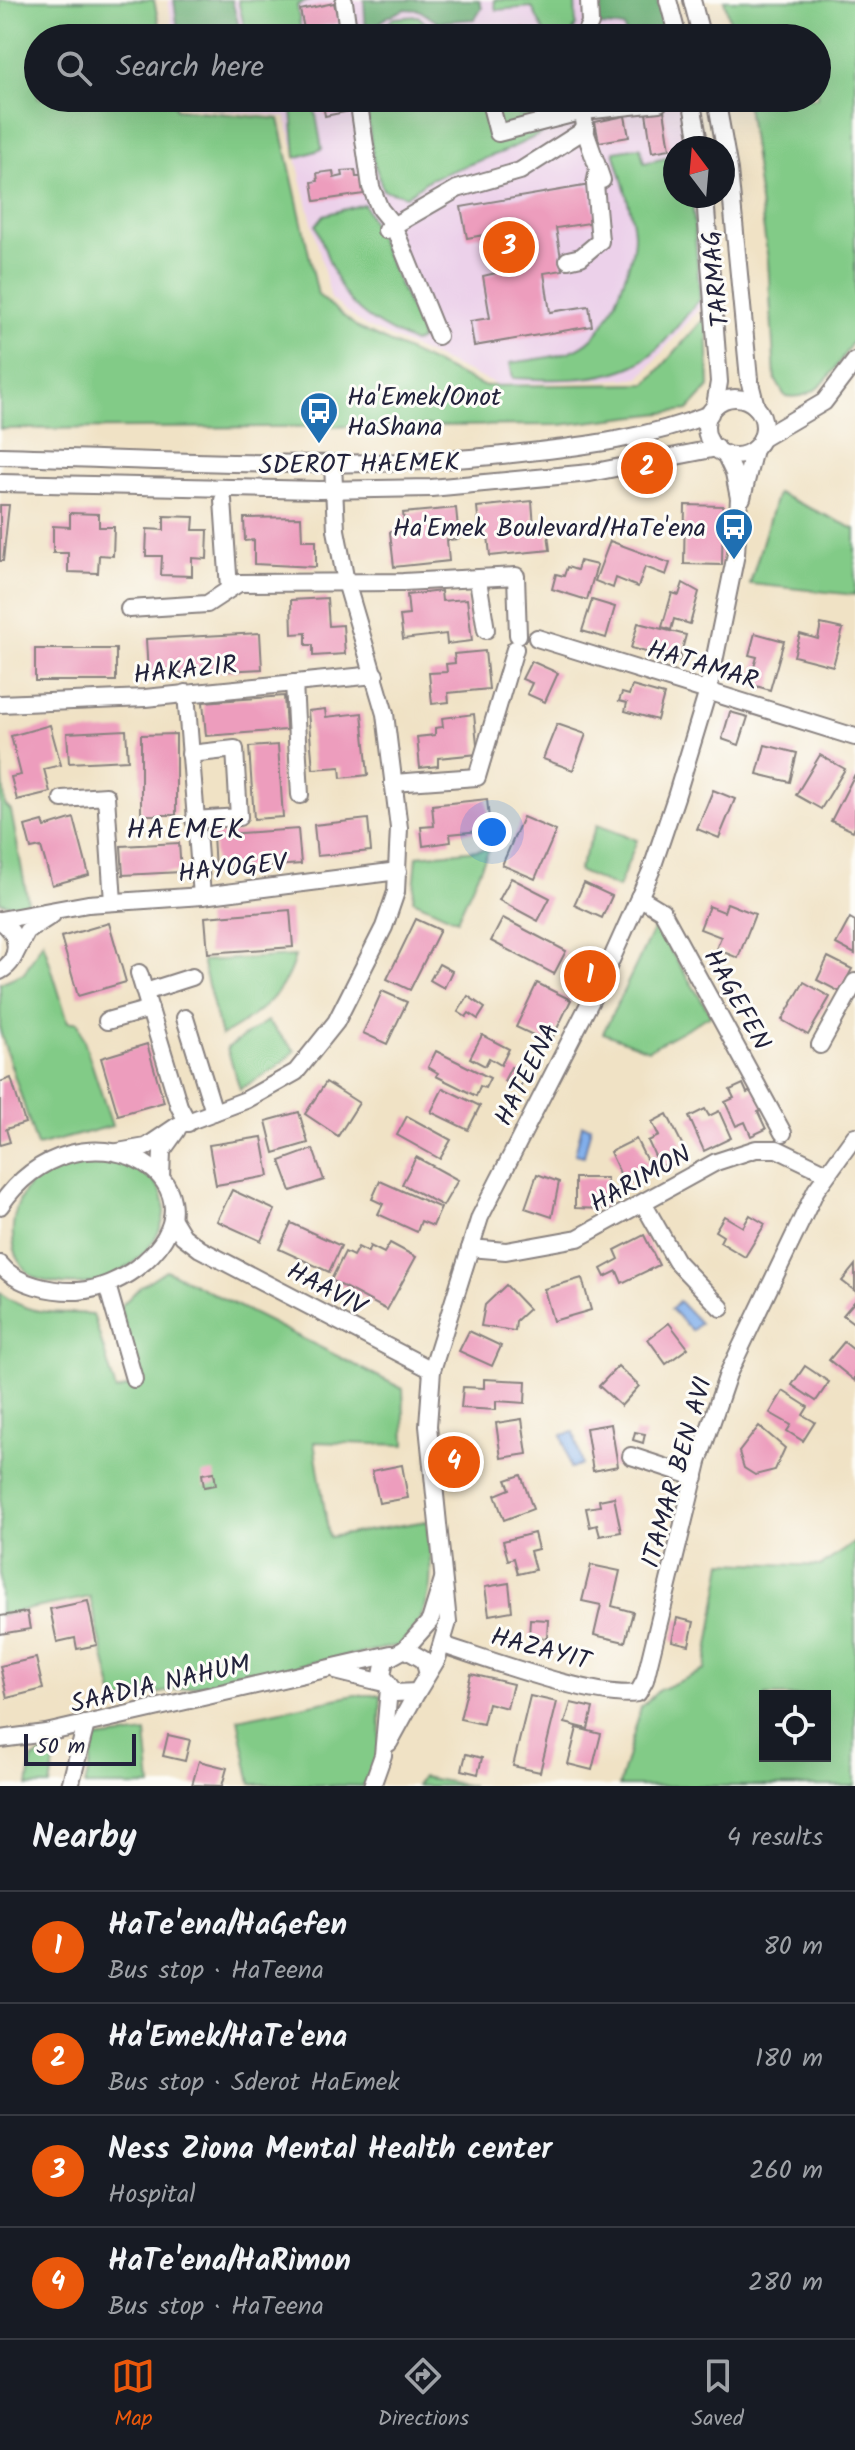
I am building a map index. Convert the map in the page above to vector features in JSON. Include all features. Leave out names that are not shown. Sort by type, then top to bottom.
[{"type":"street","points":[[589,0],[590,24]]},
{"type":"street","points":[[668,0],[674,24]]},
{"type":"street","points":[[692,0],[698,24]]},
{"type":"street","points":[[344,2],[347,24]]},
{"type":"street","points":[[360,112],[371,187],[438,336]]},
{"type":"street","points":[[493,112],[498,133],[559,112]]},
{"type":"street","points":[[568,260],[581,257],[600,241],[595,184],[601,178],[583,112]]},
{"type":"street","points":[[694,112],[698,136]]},
{"type":"street","name":"TARMAG","points":[[719,112],[729,170],[749,379],[759,410]]},
{"type":"street","points":[[389,228],[457,189],[520,171],[586,129]]},
{"type":"street","name":"TARMAG","points":[[706,208],[719,382],[712,410]]},
{"type":"street","points":[[814,408],[789,414],[759,410],[740,398],[722,401],[712,410],[707,429],[721,451],[740,455],[814,408],[836,388],[855,361]]},
{"type":"street","name":"SDEROT HAEMEK","points":[[0,456],[333,464],[430,462],[586,446],[658,432],[712,410]]},
{"type":"street","points":[[758,444],[759,410]]},
{"type":"street","name":"HATEENA","points":[[739,511],[758,444]]},
{"type":"street","name":"SDEROT HAEMEK","points":[[0,483],[333,490],[503,482],[590,473],[721,451]]},
{"type":"street","name":"HATEENA","points":[[428,1674],[443,1645],[448,1622],[428,1426],[432,1370],[470,1248],[499,1178],[607,969],[639,897],[676,797],[708,691],[736,554],[737,485],[721,451]]},
{"type":"street","points":[[0,1206],[17,1183],[34,1168],[63,1155],[146,1147],[188,1123],[296,1072],[323,1040],[345,1005],[384,927],[396,892],[398,871],[393,783],[385,714],[346,582],[336,530],[333,464]]},
{"type":"street","points":[[223,500],[229,589]]},
{"type":"street","points":[[129,609],[207,604],[239,583],[478,580],[516,576],[516,642],[477,777],[393,783]]},
{"type":"street","points":[[478,580],[486,630]]},
{"type":"street","name":"HATAMAR","points":[[537,638],[855,737]]},
{"type":"street","name":"HAKAZIR","points":[[0,704],[145,698],[375,675]]},
{"type":"street","points":[[294,683],[300,795]]},
{"type":"street","points":[[186,693],[202,896]]},
{"type":"street","points":[[190,754],[235,749],[236,762],[239,817],[194,820]]},
{"type":"street","points":[[62,799],[106,796],[113,902]]},
{"type":"street","name":"HAYOGEV","points":[[0,920],[71,907],[202,896],[398,871]]},
{"type":"street","name":"HAGEFEN","points":[[639,897],[662,911],[783,1133]]},
{"type":"street","name":"HAYOGEV","points":[[0,971],[14,956],[27,931],[71,907]]},
{"type":"street","points":[[0,920],[13,933],[14,956]]},
{"type":"street","points":[[139,973],[179,1106],[188,1123]]},
{"type":"street","points":[[145,992],[192,977]]},
{"type":"street","points":[[820,1045],[855,982]]},
{"type":"street","points":[[107,1021],[150,1009]]},
{"type":"street","points":[[185,1018],[214,1112]]},
{"type":"street","points":[[161,1177],[165,1145],[188,1123]]},
{"type":"street","name":"ITAMAR BEN AVI","points":[[627,1695],[638,1693],[645,1680],[695,1477],[728,1374],[802,1217],[827,1173],[855,1136]]},
{"type":"street","name":"HARIMON","points":[[470,1248],[506,1251],[578,1238],[716,1162],[756,1149],[777,1149],[827,1173]]},
{"type":"street","points":[[118,1152],[147,1163],[161,1177],[172,1202],[172,1218],[148,1259]]},
{"type":"street","points":[[0,1190],[17,1183]]},
{"type":"street","points":[[643,1203],[676,1261],[721,1308]]},
{"type":"street","name":"HAAVIV","points":[[172,1218],[183,1236],[200,1249],[432,1370]]},
{"type":"street","points":[[0,1264],[13,1275],[48,1289],[80,1291],[107,1285],[148,1259],[176,1246],[200,1249]]},
{"type":"street","points":[[107,1285],[134,1379]]},
{"type":"street","points":[[631,1456],[695,1477]]},
{"type":"street","name":"HATEENA","points":[[398,1652],[430,1621],[445,1574]]},
{"type":"street","name":"HAZAYIT","points":[[443,1645],[564,1682],[627,1695]]},
{"type":"street","points":[[372,1786],[383,1755],[428,1674],[419,1654],[398,1652],[382,1667],[386,1686],[383,1755]]},
{"type":"street","name":"SAADIA NAHUM","points":[[0,1739],[86,1724],[330,1671],[398,1652]]},
{"type":"street","name":"SAADIA NAHUM","points":[[330,1671],[386,1686]]},
{"type":"street","points":[[386,1686],[402,1695],[417,1692]]},
{"type":"street","points":[[70,1786],[86,1724]]},
{"type":"shaded area","points":[[168,0],[654,0],[660,24],[172,24]]},
{"type":"shaded area","points":[[240,112],[682,112],[686,136],[663,136],[663,208],[695,208],[705,302],[640,378],[497,385],[365,326],[331,299],[286,117]]},
{"type":"green space","points":[[0,0],[154,0],[159,24],[24,24],[24,112],[207,112],[279,119],[318,295],[358,328],[483,386],[647,384],[707,315],[709,387],[688,410],[560,425],[0,429]]},
{"type":"green space","points":[[174,0],[232,0],[238,24],[177,24]]},
{"type":"green space","points":[[238,0],[311,0],[297,5],[300,24],[244,24]]},
{"type":"green space","points":[[364,0],[479,0],[482,8],[475,19],[437,22],[419,10],[405,9],[378,24],[365,24]]},
{"type":"green space","points":[[494,0],[575,0],[576,24],[540,24],[532,7],[496,10]]},
{"type":"green space","points":[[657,0],[664,24],[599,24],[598,2]]},
{"type":"green space","points":[[724,0],[855,0],[855,338],[827,379],[809,394],[798,397],[785,396],[775,379],[768,261],[748,112],[831,112],[831,24],[731,24]]},
{"type":"green space","points":[[418,16],[426,24],[387,24],[394,18]]},
{"type":"green space","points":[[292,112],[315,112],[322,149],[296,158]]},
{"type":"green space","points":[[367,112],[518,112],[519,116],[533,112],[569,112],[570,120],[505,151],[430,179],[406,196],[383,190],[373,159]]},
{"type":"green space","points":[[640,147],[644,163],[663,159],[663,208],[693,208],[700,299],[662,344],[635,365],[621,371],[591,377],[513,378],[510,363],[552,357],[581,346],[592,338],[612,310],[630,261],[634,234],[614,151]]},
{"type":"green space","points":[[364,204],[419,329],[421,340],[414,343],[372,320],[348,299],[332,269],[316,225],[324,215]]},
{"type":"green space","points":[[777,493],[855,529],[855,595],[750,584]]},
{"type":"green space","points":[[0,742],[5,805],[11,811],[28,902],[14,906],[0,902]]},
{"type":"green space","points":[[597,825],[637,840],[618,888],[578,871]]},
{"type":"green space","points":[[489,849],[457,920],[413,900],[417,856]]},
{"type":"green space","points":[[655,926],[711,1015],[648,1050],[603,1033]]},
{"type":"green space","points":[[43,941],[68,1022],[78,1022],[112,1126],[37,1146],[0,1031],[0,983],[24,973]]},
{"type":"green space","points":[[295,956],[284,983],[267,1004],[221,1036],[202,961]]},
{"type":"green space","points":[[267,1021],[295,1051],[276,1068],[240,1089],[227,1048]]},
{"type":"green space","points":[[91,1156],[128,1162],[153,1179],[163,1196],[164,1215],[158,1233],[147,1250],[131,1265],[112,1276],[77,1284],[37,1279],[25,1269],[13,1241],[13,1224],[24,1192],[35,1178],[50,1167]]},
{"type":"green space","points":[[166,1270],[403,1389],[405,1445],[314,1442],[329,1537],[427,1521],[430,1587],[422,1616],[401,1645],[115,1702],[90,1597],[0,1615],[0,1293],[34,1310],[93,1314],[116,1391],[141,1383],[120,1307],[140,1287]]},
{"type":"green space","points":[[855,1542],[855,1786],[619,1786],[641,1707],[659,1690],[705,1670],[723,1562],[821,1566]]},
{"type":"green space","points":[[355,1695],[381,1695],[379,1755],[363,1786],[251,1784],[238,1719]]},
{"type":"green space","points":[[146,1733],[151,1786],[85,1786],[96,1739]]},
{"type":"green space","points":[[57,1746],[50,1786],[28,1786],[32,1759]]},
{"type":"green space","points":[[422,1777],[472,1786],[416,1786]]},
{"type":"water","points":[[582,1125],[591,1127],[584,1156],[575,1154]]},
{"type":"water","points":[[679,1301],[700,1323],[692,1331],[671,1309]]},
{"type":"water","points":[[574,1432],[582,1465],[570,1468],[562,1435]]},
{"type":"building","points":[[334,3],[339,23],[303,24],[300,10]]},
{"type":"building","points":[[324,112],[345,112],[325,116]]},
{"type":"building","points":[[664,112],[668,136],[663,136],[663,150],[652,152],[646,113]]},
{"type":"building","points":[[625,116],[629,137],[599,142],[595,122]]},
{"type":"building","points":[[355,170],[356,177],[361,177],[364,194],[315,201],[312,182],[318,181],[317,173],[333,171],[334,178],[343,176],[342,171]]},
{"type":"building","points":[[590,185],[596,222],[556,228],[563,270],[544,273],[550,312],[589,306],[592,326],[474,346],[470,321],[490,318],[483,276],[496,273],[489,234],[467,238],[461,207]]},
{"type":"building","points":[[532,501],[534,527],[547,525],[550,550],[490,556],[488,535],[480,536],[477,507]]},
{"type":"building","points":[[0,505],[9,505],[3,561],[0,561]]},
{"type":"building","points":[[685,505],[723,506],[722,565],[684,564]]},
{"type":"building","points":[[456,508],[459,539],[447,540],[449,561],[394,567],[390,532],[405,530],[403,513]]},
{"type":"building","points":[[70,513],[99,514],[99,527],[114,527],[113,556],[99,555],[98,573],[68,572],[68,553],[53,553],[53,526],[70,527]]},
{"type":"building","points":[[164,516],[194,517],[193,530],[208,530],[207,559],[192,558],[192,576],[161,575],[162,556],[146,556],[147,529],[164,530]]},
{"type":"building","points":[[301,517],[302,540],[316,540],[316,567],[254,564],[254,540],[245,541],[244,518]]},
{"type":"building","points":[[610,541],[670,563],[666,575],[645,567],[638,587],[616,578],[613,588],[595,581]]},
{"type":"building","points":[[580,561],[597,565],[587,600],[552,589],[556,574],[564,576],[567,567],[577,570]]},
{"type":"building","points":[[683,583],[699,592],[690,624],[674,619],[671,630],[662,627],[672,593],[679,595]]},
{"type":"building","points":[[441,591],[442,601],[467,599],[472,641],[447,644],[446,634],[403,639],[400,616],[409,615],[407,595]]},
{"type":"building","points":[[327,598],[329,626],[343,625],[345,654],[313,656],[313,645],[306,645],[306,633],[292,634],[291,600]]},
{"type":"building","points":[[592,600],[615,607],[606,638],[582,631]]},
{"type":"building","points":[[638,623],[686,635],[679,661],[631,648]]},
{"type":"building","points":[[821,624],[843,629],[833,666],[794,656],[800,634],[818,639]]},
{"type":"building","points":[[260,633],[262,669],[148,675],[146,639]]},
{"type":"building","points":[[755,633],[784,641],[770,690],[749,684],[757,657],[749,655]]},
{"type":"building","points":[[35,649],[116,649],[116,681],[35,681]]},
{"type":"building","points":[[485,651],[489,689],[448,693],[449,702],[432,704],[429,673],[447,672],[446,664],[455,663],[454,654]]},
{"type":"building","points":[[531,661],[558,673],[545,702],[527,694],[532,683],[522,679]]},
{"type":"building","points":[[632,686],[664,695],[657,720],[625,711],[627,703],[619,701],[622,693],[629,695]]},
{"type":"building","points":[[284,696],[286,730],[206,736],[203,702]]},
{"type":"building","points":[[325,709],[326,717],[362,713],[368,775],[341,778],[340,767],[313,769],[308,711]]},
{"type":"building","points":[[730,712],[748,717],[739,745],[722,739]]},
{"type":"building","points":[[474,714],[478,754],[438,758],[438,766],[420,768],[417,737],[435,735],[435,728],[443,727],[442,718]]},
{"type":"building","points":[[557,724],[586,734],[573,770],[543,759]]},
{"type":"building","points":[[50,725],[61,765],[44,769],[50,792],[17,800],[11,777],[21,775],[11,736]]},
{"type":"building","points":[[126,730],[128,760],[69,763],[67,733]]},
{"type":"building","points":[[176,734],[176,815],[141,815],[141,735]]},
{"type":"building","points":[[278,745],[283,817],[254,819],[249,747]]},
{"type":"building","points":[[765,745],[797,753],[790,782],[757,774]]},
{"type":"building","points":[[820,755],[845,769],[821,809],[796,795]]},
{"type":"building","points":[[855,774],[855,827],[853,831],[831,821]]},
{"type":"building","points":[[713,790],[735,799],[719,838],[697,829]]},
{"type":"building","points":[[487,799],[490,830],[450,834],[451,842],[423,846],[421,827],[434,826],[432,805]]},
{"type":"building","points":[[523,817],[556,831],[535,879],[502,865]]},
{"type":"building","points":[[74,818],[89,875],[52,885],[41,847],[31,849],[25,826],[43,821],[45,827]]},
{"type":"building","points":[[368,819],[371,851],[317,856],[314,825]]},
{"type":"building","points":[[298,829],[301,864],[215,870],[213,835]]},
{"type":"building","points":[[179,843],[181,872],[123,875],[121,846]]},
{"type":"building","points":[[511,878],[550,898],[538,921],[499,900]]},
{"type":"building","points":[[584,883],[612,896],[602,918],[574,905]]},
{"type":"building","points":[[727,903],[755,914],[738,958],[716,949],[721,937],[700,929],[709,906],[724,912]]},
{"type":"building","points":[[290,910],[293,947],[208,953],[205,917]]},
{"type":"building","points":[[503,918],[566,951],[554,974],[491,941]]},
{"type":"building","points":[[850,918],[855,921],[855,954],[836,944]]},
{"type":"building","points":[[416,919],[440,930],[410,990],[387,979]]},
{"type":"building","points":[[109,923],[126,982],[78,996],[61,937]]},
{"type":"building","points":[[828,957],[852,969],[840,992],[817,980]]},
{"type":"building","points":[[439,964],[452,971],[444,988],[430,980]]},
{"type":"building","points":[[804,982],[830,997],[808,1035],[782,1020]]},
{"type":"building","points":[[537,983],[571,1000],[550,1043],[516,1027]]},
{"type":"building","points":[[382,991],[407,1002],[387,1044],[363,1033]]},
{"type":"building","points":[[468,996],[485,1008],[478,1019],[469,1013],[466,1017],[458,1012]]},
{"type":"building","points":[[482,1035],[509,1049],[501,1065],[489,1058],[485,1066],[470,1058]]},
{"type":"building","points":[[147,1044],[164,1102],[118,1115],[101,1058]]},
{"type":"building","points":[[436,1051],[490,1078],[485,1088],[480,1086],[476,1096],[436,1076],[438,1073],[428,1067]]},
{"type":"building","points":[[511,1067],[526,1075],[519,1089],[504,1081]]},
{"type":"building","points":[[11,1078],[25,1123],[6,1129],[10,1142],[0,1145],[0,1082]]},
{"type":"building","points":[[326,1082],[359,1103],[338,1136],[305,1114]]},
{"type":"building","points":[[743,1084],[747,1093],[756,1088],[766,1109],[758,1112],[766,1129],[751,1136],[745,1122],[736,1126],[725,1102],[734,1098],[730,1090]]},
{"type":"building","points":[[443,1088],[480,1106],[468,1130],[431,1112]]},
{"type":"building","points":[[705,1109],[709,1116],[719,1111],[731,1138],[704,1151],[689,1117]]},
{"type":"building","points":[[299,1112],[308,1143],[274,1153],[266,1121]]},
{"type":"building","points":[[667,1114],[687,1154],[660,1167],[648,1141],[659,1136],[652,1122]]},
{"type":"building","points":[[407,1116],[451,1140],[440,1159],[397,1135]]},
{"type":"building","points":[[262,1137],[269,1176],[216,1185],[209,1145]]},
{"type":"building","points":[[636,1139],[652,1171],[625,1184],[610,1152]]},
{"type":"building","points":[[313,1149],[324,1180],[291,1191],[280,1161]]},
{"type":"building","points":[[416,1157],[458,1180],[443,1206],[402,1184]]},
{"type":"building","points":[[537,1174],[559,1182],[552,1217],[525,1208]]},
{"type":"building","points":[[575,1178],[607,1178],[606,1209],[575,1208]]},
{"type":"building","points":[[380,1181],[441,1208],[433,1226],[421,1221],[417,1232],[378,1214],[383,1204],[372,1199]]},
{"type":"building","points":[[232,1190],[275,1210],[261,1241],[217,1221]]},
{"type":"building","points":[[750,1215],[765,1224],[745,1257],[720,1242],[723,1236],[715,1231],[724,1216],[743,1227]]},
{"type":"building","points":[[291,1223],[341,1246],[329,1272],[279,1249]]},
{"type":"building","points":[[644,1235],[659,1265],[622,1283],[617,1271],[605,1277],[601,1269],[619,1259],[615,1250]]},
{"type":"building","points":[[390,1243],[416,1257],[387,1310],[331,1280],[345,1252],[353,1256],[358,1247],[368,1252],[370,1246],[384,1253]]},
{"type":"building","points":[[855,1265],[855,1291],[842,1281]]},
{"type":"building","points":[[582,1278],[591,1310],[553,1321],[544,1289]]},
{"type":"building","points":[[506,1285],[529,1309],[516,1321],[515,1331],[481,1326],[485,1305]]},
{"type":"building","points":[[855,1301],[855,1324],[843,1315]]},
{"type":"building","points":[[669,1323],[688,1348],[666,1364],[648,1339]]},
{"type":"building","points":[[469,1331],[501,1346],[492,1366],[459,1351]]},
{"type":"building","points":[[844,1342],[855,1351],[855,1381],[829,1360]]},
{"type":"building","points":[[618,1366],[639,1386],[621,1406],[599,1386]]},
{"type":"building","points":[[805,1366],[829,1382],[816,1401],[792,1385]]},
{"type":"building","points":[[484,1379],[526,1381],[525,1403],[496,1401],[496,1410],[461,1408],[463,1387],[484,1388]]},
{"type":"building","points":[[783,1391],[808,1407],[803,1415],[815,1422],[803,1441],[787,1431],[791,1425],[770,1413]]},
{"type":"building","points":[[522,1419],[527,1454],[501,1458],[496,1423]]},
{"type":"building","points":[[611,1424],[618,1466],[593,1471],[586,1428]]},
{"type":"building","points":[[759,1426],[785,1448],[775,1470],[755,1475],[744,1468],[739,1452]]},
{"type":"building","points":[[635,1432],[645,1434],[643,1443],[633,1440]]},
{"type":"building","points":[[402,1465],[408,1498],[379,1503],[372,1471]]},
{"type":"building","points":[[214,1472],[216,1485],[204,1487],[202,1474]]},
{"type":"building","points":[[521,1475],[533,1509],[504,1520],[495,1495],[510,1489],[506,1480]]},
{"type":"building","points":[[614,1497],[621,1532],[600,1536],[597,1525],[590,1527],[586,1508],[600,1506],[599,1500]]},
{"type":"building","points":[[534,1533],[538,1549],[530,1551],[535,1570],[518,1574],[514,1558],[508,1560],[503,1541]]},
{"type":"building","points":[[591,1565],[620,1571],[612,1606],[633,1612],[625,1642],[594,1635],[601,1605],[582,1601]]},
{"type":"building","points":[[509,1583],[512,1611],[489,1615],[485,1587]]},
{"type":"building","points":[[88,1601],[97,1645],[77,1649],[75,1638],[57,1642],[50,1609]]},
{"type":"building","points":[[27,1612],[30,1629],[0,1634],[0,1616]]},
{"type":"building","points":[[677,1618],[694,1622],[689,1645],[672,1641]]},
{"type":"building","points":[[530,1619],[548,1620],[547,1638],[529,1637]]},
{"type":"building","points":[[36,1658],[43,1689],[7,1698],[0,1666]]},
{"type":"building","points":[[471,1674],[513,1684],[507,1708],[488,1703],[483,1724],[460,1719]]},
{"type":"building","points":[[530,1696],[557,1702],[540,1772],[513,1766]]},
{"type":"building","points":[[571,1703],[593,1708],[588,1729],[565,1723]]},
{"type":"building","points":[[577,1728],[601,1734],[592,1770],[568,1764]]},
{"type":"building","points":[[168,1735],[190,1740],[185,1761],[163,1756]]},
{"type":"building","points":[[466,1754],[482,1758],[478,1774],[462,1770]]},
{"type":"building","points":[[199,1761],[227,1768],[222,1786],[192,1785]]},
{"type":"place","name":"Ness Ziona Mental Health center","points":[[509,247]]},
{"type":"place","name":"Ha'Emek/Onot HaShana","points":[[319,445]]},
{"type":"place","name":"Ha'Emek/HaTe'ena","points":[[647,468]]},
{"type":"place","name":"Ha'Emek Boulevard/HaTe'ena","points":[[734,561]]},
{"type":"place","name":"HaTe'ena/HaGefen","points":[[590,976]]},
{"type":"place","name":"HaTe'ena/HaRimon","points":[[454,1462]]},
{"type":"district","name":"HAEMEK","points":[[186,828]]}]
